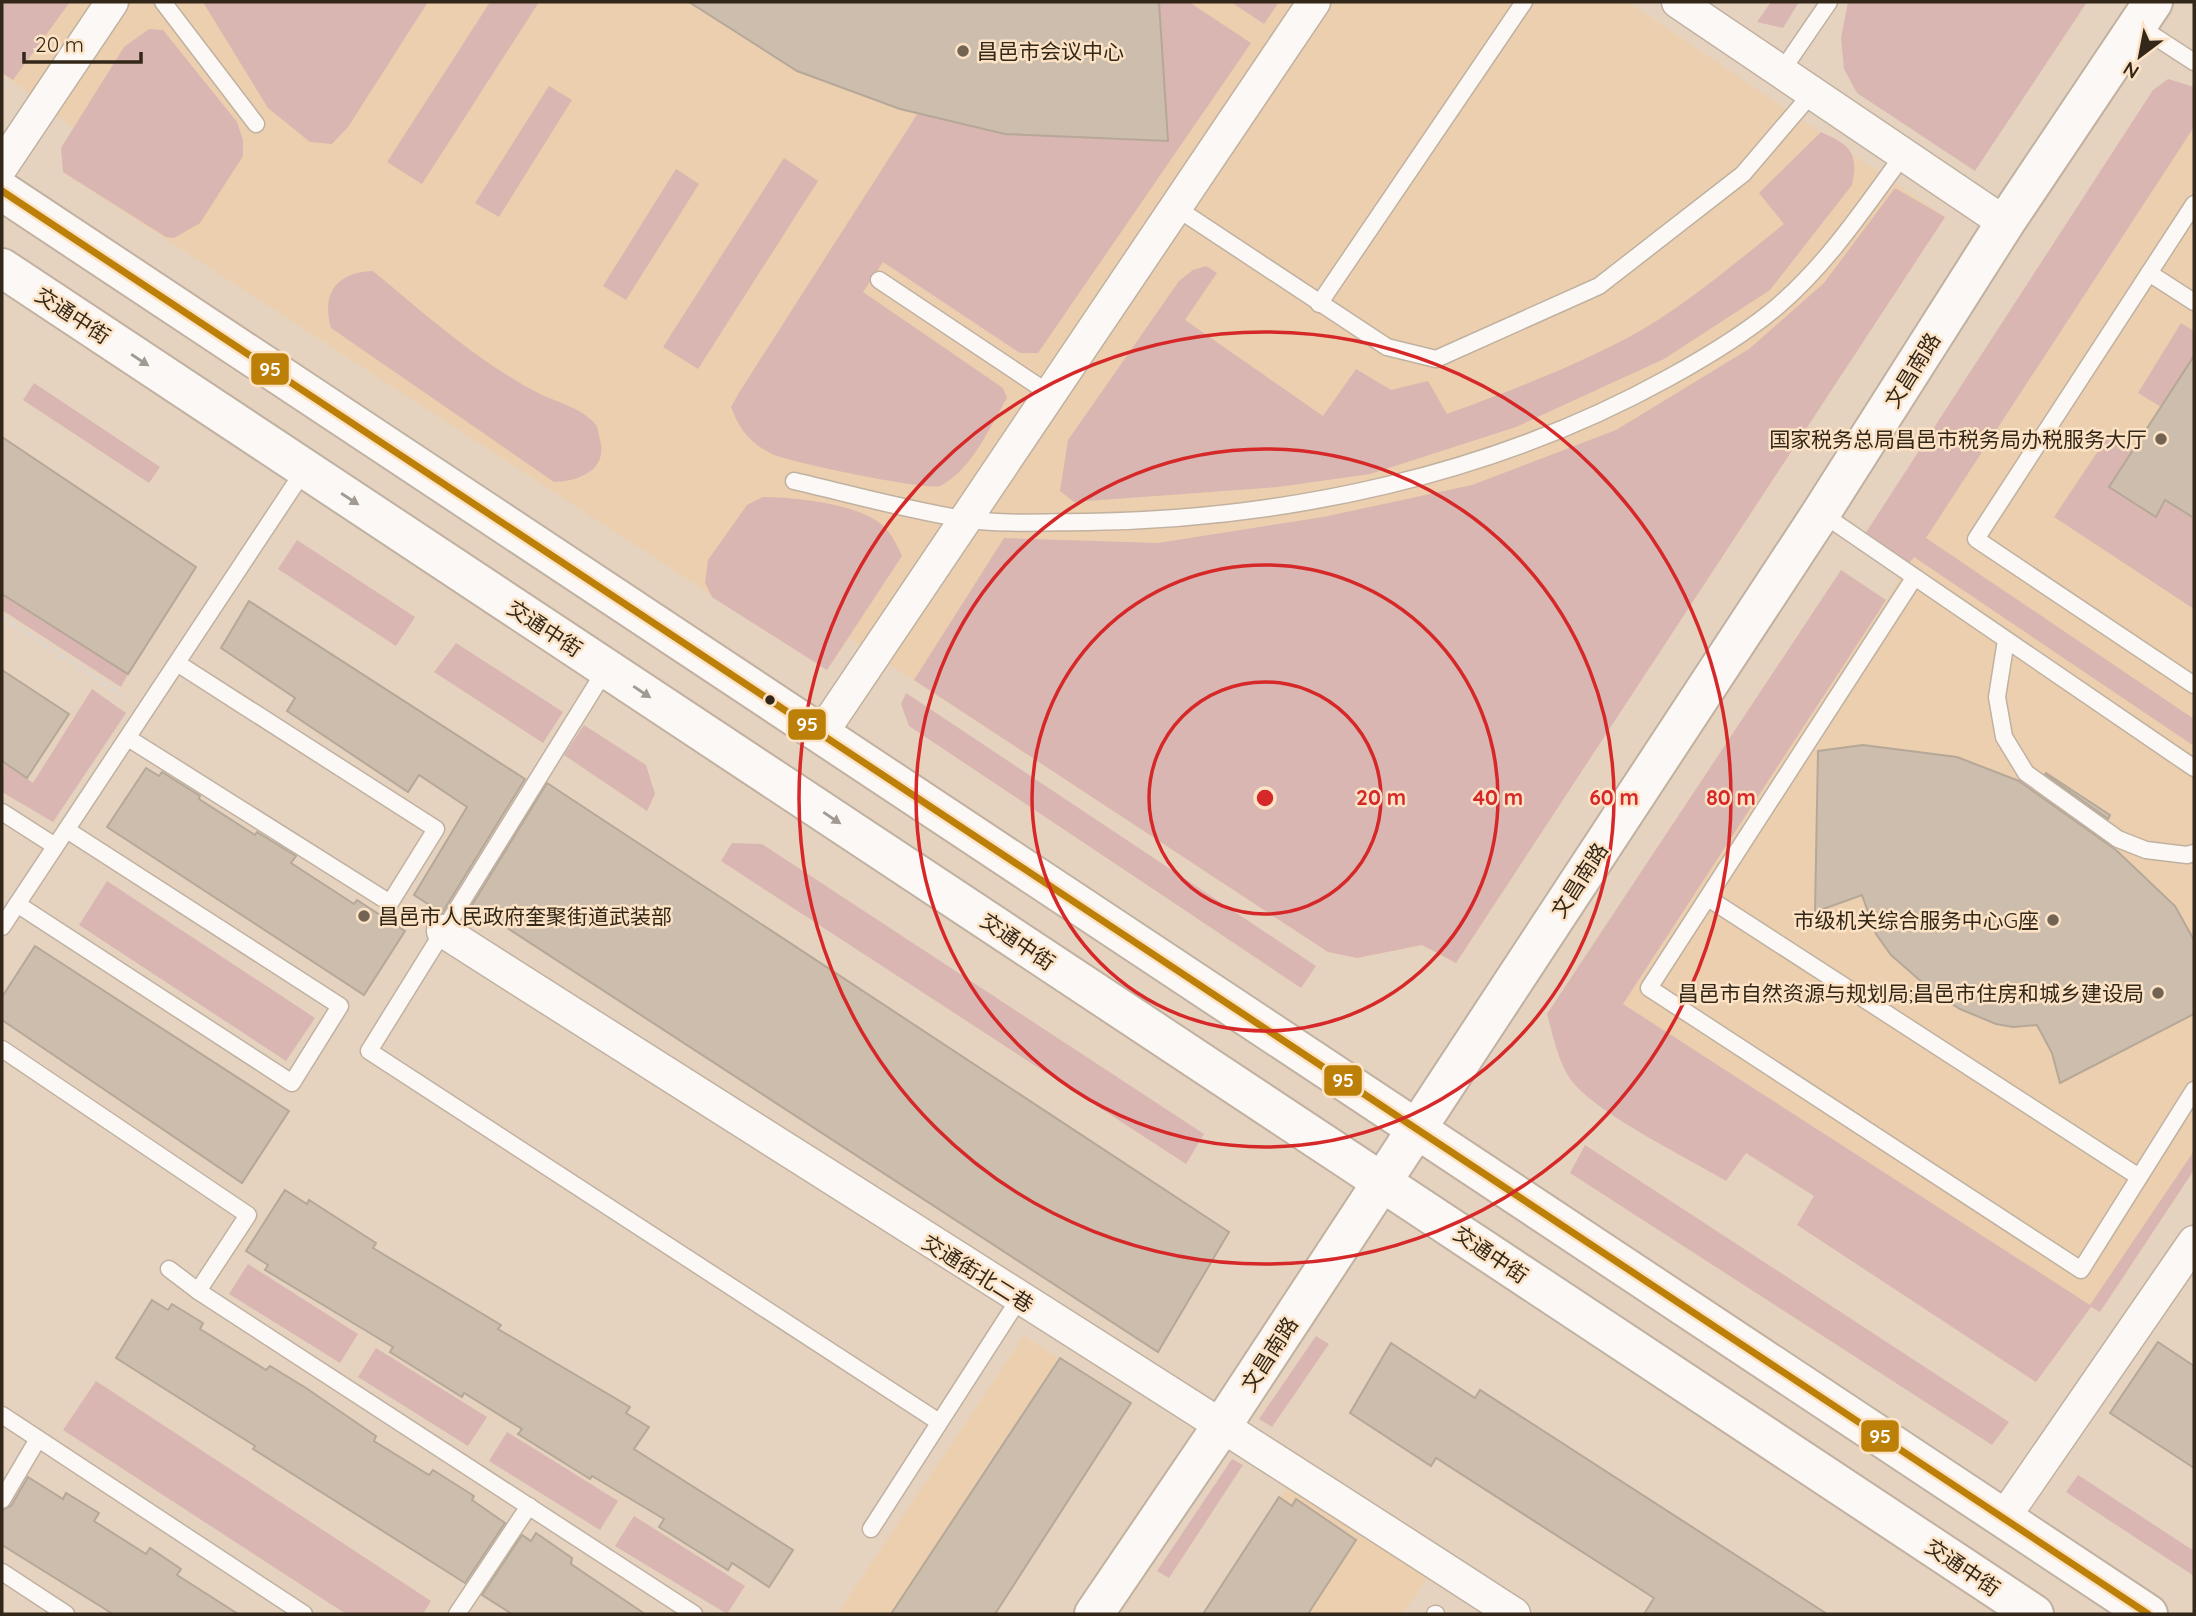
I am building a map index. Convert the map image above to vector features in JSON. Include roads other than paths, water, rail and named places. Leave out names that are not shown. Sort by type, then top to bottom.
[{"type":"main road","name":"文昌南路","points":[[1094,1614],[1223,1424],[1821,513],[2005,223],[2145,14]]},
{"type":"main road","points":[[2,191],[2148,1614]]},
{"type":"main road","name":"交通中街","points":[[2,268],[2034,1614]]},
{"type":"street","points":[[2,166],[112,2]]},
{"type":"street","points":[[821,734],[1314,2]]},
{"type":"street","points":[[1678,2],[2005,223]]},
{"type":"street","name":"交通街北二巷","points":[[443,931],[1019,1299],[1223,1424],[1514,1614]]},
{"type":"street","points":[[2003,1519],[2194,1242]]},
{"type":"lane","points":[[163,2],[256,124]]},
{"type":"lane","points":[[1320,304],[1524,2]]},
{"type":"lane","points":[[1781,72],[1829,2]]},
{"type":"lane","points":[[2145,14],[2194,62]]},
{"type":"lane","points":[[1175,207],[1387,347],[1436,359],[1599,286],[1743,174],[1813,92]]},
{"type":"lane","points":[[794,481],[965,519],[1153,521],[1251,510],[1418,477],[1467,464],[1559,430],[1636,396],[1707,357],[1777,307],[1824,263],[1904,154]]},
{"type":"lane","points":[[2194,204],[1976,539],[2194,685]]},
{"type":"lane","points":[[2149,273],[2194,302]]},
{"type":"lane","points":[[879,280],[1050,394]]},
{"type":"lane","points":[[2,927],[305,469]]},
{"type":"lane","points":[[1821,513],[2194,768]]},
{"type":"lane","points":[[1914,579],[1649,988],[2081,1270],[2194,1090]]},
{"type":"lane","points":[[2006,640],[1997,697],[2004,737],[2026,774],[2118,839],[2146,850],[2187,855],[2194,853]]},
{"type":"lane","points":[[128,738],[390,903],[436,829],[177,663]]},
{"type":"lane","points":[[606,668],[369,1051],[939,1422]]},
{"type":"lane","points":[[2,811],[55,846]]},
{"type":"lane","points":[[17,904],[292,1083],[340,1006],[66,830]]},
{"type":"lane","points":[[1708,898],[2139,1177]]},
{"type":"lane","points":[[2,1049],[248,1215],[198,1291]]},
{"type":"lane","points":[[169,1269],[198,1291],[694,1614]]},
{"type":"lane","points":[[871,1529],[1019,1299]]},
{"type":"lane","points":[[2,1415],[304,1614]]},
{"type":"lane","points":[[2,1500],[38,1439]]},
{"type":"lane","points":[[457,1614],[529,1506]]},
{"type":"lane","points":[[2,1573],[66,1614]]},
{"type":"place","name":"昌邑市会议中心","points":[[963,51]]},
{"type":"place","name":"国家税务总局昌邑市税务局办税服务大厅","points":[[2161,439]]},
{"type":"place","name":"昌邑市人民政府奎聚街道武装部","points":[[364,916]]},
{"type":"place","name":"市级机关综合服务中心G座","points":[[2053,920]]},
{"type":"place","name":"昌邑市自然资源与规划局;昌邑市住房和城乡建设局","points":[[2158,993]]}]
